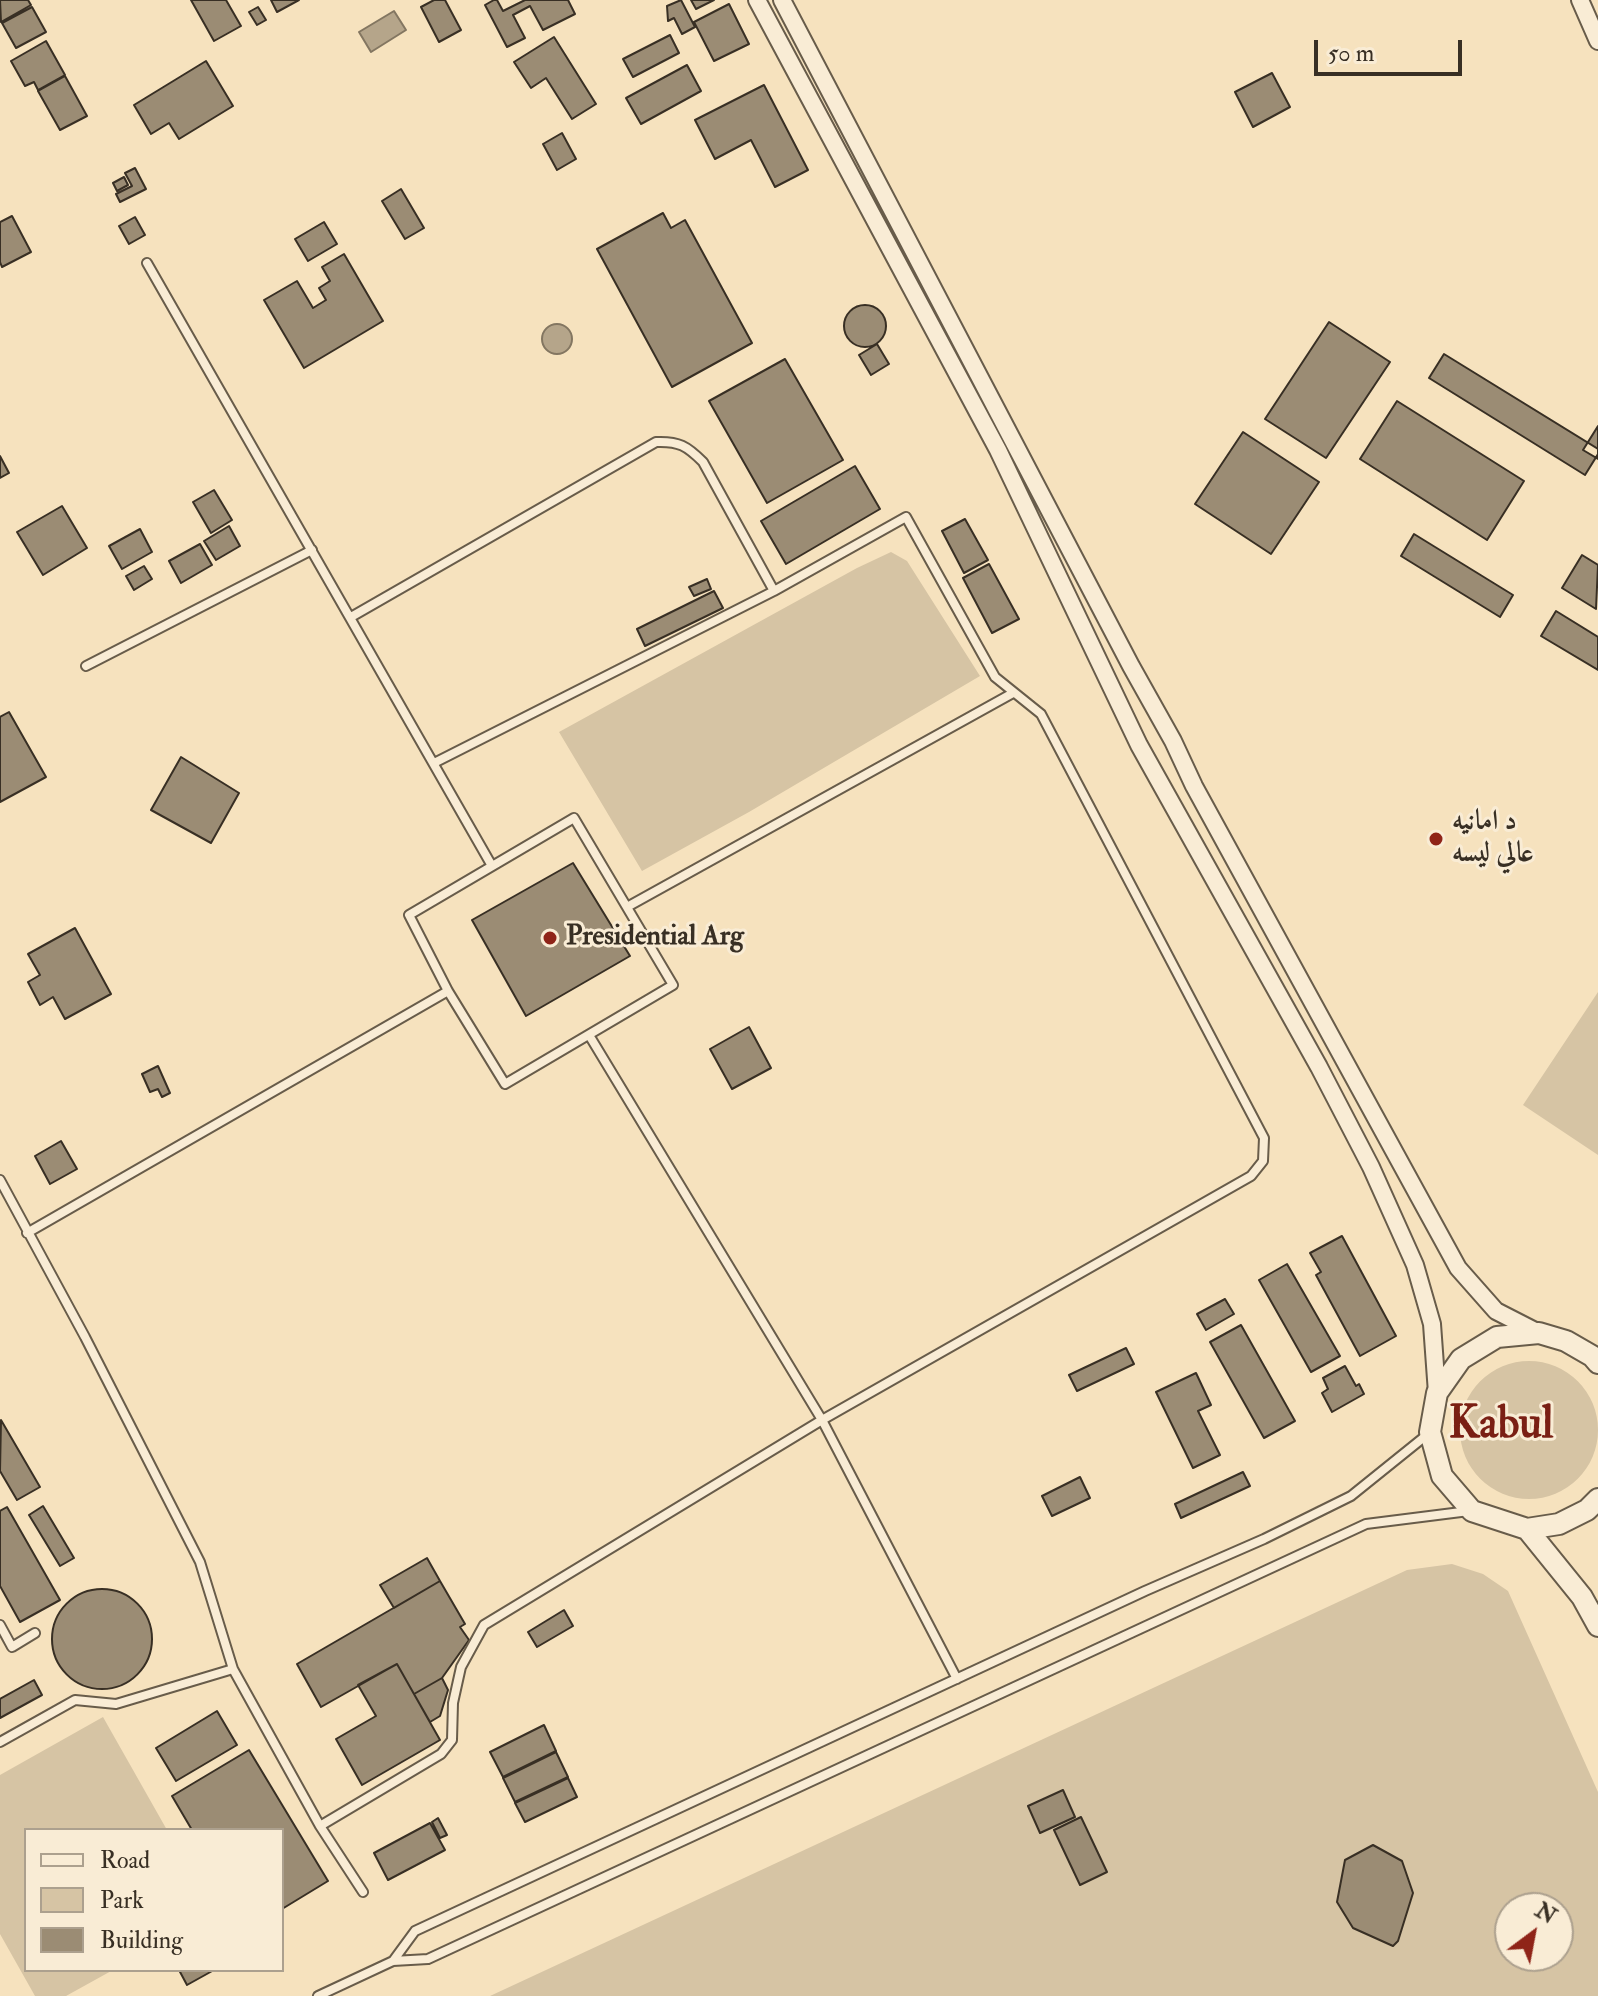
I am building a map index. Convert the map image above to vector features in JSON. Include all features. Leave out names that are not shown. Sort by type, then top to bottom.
[{"type":"street","points":[[757,0],[998,450],[1139,745],[1319,1067],[1371,1167],[1415,1265],[1432,1324],[1437,1393],[1430,1432],[1442,1476],[1472,1511],[1527,1529],[1559,1524],[1587,1510],[1598,1499]]},
{"type":"street","points":[[782,0],[1209,813],[1458,1268],[1496,1311],[1539,1333],[1566,1341],[1596,1358]]},
{"type":"street","points":[[1580,0],[1598,41]]},
{"type":"street","points":[[1051,561],[1072,553]]},
{"type":"street","points":[[1437,1393],[1461,1359],[1497,1337],[1539,1333]]},
{"type":"street","points":[[1527,1529],[1582,1597],[1598,1626]]},
{"type":"lane","points":[[147,263],[492,866]]},
{"type":"lane","points":[[351,617],[656,442],[673,441],[687,446],[703,462],[774,591]]},
{"type":"lane","points":[[320,1826],[441,1754],[452,1740],[453,1703],[461,1667],[484,1625],[822,1420],[1251,1176],[1263,1161],[1264,1138],[1041,714],[995,677],[906,517],[774,591],[434,763]]},
{"type":"lane","points":[[86,666],[312,550]]},
{"type":"lane","points":[[627,907],[1013,693]]},
{"type":"lane","points":[[574,818],[627,907],[673,985],[505,1084],[448,991],[409,915],[574,818]]},
{"type":"lane","points":[[27,1233],[448,991]]},
{"type":"lane","points":[[589,1035],[822,1420],[957,1679]]},
{"type":"lane","points":[[0,1180],[85,1337],[200,1562],[233,1669],[320,1826],[363,1892]]},
{"type":"lane","points":[[393,1961],[415,1931],[1351,1496],[1430,1432]]},
{"type":"lane","points":[[318,1996],[393,1961],[428,1959],[1366,1524],[1472,1511]]},
{"type":"lane","points":[[0,1625],[12,1647],[35,1633]]},
{"type":"lane","points":[[0,1742],[75,1700],[116,1704],[233,1669]]},
{"type":"green space","points":[[891,552],[907,561],[980,676],[642,871],[559,732]]},
{"type":"green space","points":[[1598,992],[1598,1155],[1523,1105]]},
{"type":"green space","points":[[1529,1361],[1555,1367],[1578,1381],[1592,1404],[1598,1430],[1592,1456],[1578,1479],[1555,1493],[1529,1499],[1503,1493],[1480,1479],[1466,1456],[1460,1430],[1466,1404],[1480,1381],[1503,1367]]},
{"type":"green space","points":[[1452,1564],[1483,1574],[1508,1591],[1598,1792],[1598,1996],[490,1996],[1407,1570]]},
{"type":"green space","points":[[103,1717],[166,1828],[24,1828],[24,1972],[109,1972],[66,1996],[35,1996],[0,1934],[0,1775]]},
{"type":"shaded area","points":[[394,11],[406,30],[371,52],[359,32]]},
{"type":"shaded area","points":[[557,324],[567,329],[572,339],[567,349],[557,354],[547,349],[542,339],[547,329]]},
{"type":"building","points":[[0,0],[28,0],[31,5],[1,22]]},
{"type":"building","points":[[191,0],[226,0],[241,26],[214,41]]},
{"type":"building","points":[[271,0],[299,0],[277,12]]},
{"type":"building","points":[[434,0],[445,0],[461,30],[439,42],[421,7]]},
{"type":"building","points":[[494,0],[503,11],[525,0],[568,0],[575,14],[543,30],[530,6],[513,15],[525,38],[507,47],[485,5]]},
{"type":"building","points":[[681,0],[695,27],[682,34],[674,18],[668,21],[667,6]]},
{"type":"building","points":[[691,0],[714,0],[696,9]]},
{"type":"building","points":[[729,4],[749,44],[714,61],[694,22]]},
{"type":"building","points":[[32,7],[46,32],[16,48],[2,23]]},
{"type":"building","points":[[258,7],[266,20],[257,25],[249,12]]},
{"type":"building","points":[[670,35],[679,53],[633,77],[623,59]]},
{"type":"building","points":[[554,37],[596,104],[572,119],[546,78],[531,88],[514,62]]},
{"type":"building","points":[[46,41],[65,75],[38,90],[34,82],[25,86],[11,61]]},
{"type":"building","points":[[206,61],[233,106],[179,139],[169,123],[151,134],[134,105]]},
{"type":"building","points":[[687,65],[701,91],[641,124],[626,98]]},
{"type":"building","points":[[1272,73],[1290,107],[1253,127],[1235,92]]},
{"type":"building","points":[[65,76],[87,116],[60,130],[38,91]]},
{"type":"building","points":[[764,85],[808,170],[775,187],[751,140],[715,159],[695,120]]},
{"type":"building","points":[[562,133],[576,159],[557,170],[543,144]]},
{"type":"building","points":[[135,168],[146,189],[120,202],[116,194],[132,186],[125,173]]},
{"type":"building","points":[[124,177],[128,185],[117,191],[113,183]]},
{"type":"building","points":[[401,189],[424,228],[405,239],[382,201]]},
{"type":"building","points":[[663,213],[671,228],[685,220],[752,343],[672,387],[597,249]]},
{"type":"building","points":[[12,216],[31,252],[2,267],[0,222]]},
{"type":"building","points":[[135,217],[145,235],[129,244],[119,226]]},
{"type":"building","points":[[324,222],[337,244],[308,261],[295,239]]},
{"type":"building","points":[[344,254],[383,321],[304,368],[264,300],[297,281],[313,308],[326,300],[319,288],[330,281],[322,267]]},
{"type":"building","points":[[865,305],[880,311],[886,326],[880,341],[865,347],[850,341],[844,326],[850,311]]},
{"type":"building","points":[[1329,322],[1390,362],[1326,458],[1265,419]]},
{"type":"building","points":[[877,344],[889,364],[871,375],[859,355]]},
{"type":"building","points":[[1444,354],[1598,449],[1585,475],[1429,378]]},
{"type":"building","points":[[785,359],[843,460],[767,503],[709,401]]},
{"type":"building","points":[[1397,401],[1524,481],[1487,540],[1360,459]]},
{"type":"building","points":[[1598,426],[1598,459],[1583,450]]},
{"type":"building","points":[[1243,432],[1319,482],[1271,554],[1195,504]]},
{"type":"building","points":[[0,456],[9,473],[0,478]]},
{"type":"building","points":[[855,466],[880,509],[786,564],[761,521]]},
{"type":"building","points":[[214,490],[232,520],[211,533],[193,502]]},
{"type":"building","points":[[62,506],[87,548],[43,575],[17,532]]},
{"type":"building","points":[[965,519],[988,560],[964,573],[942,531]]},
{"type":"building","points":[[229,526],[240,546],[216,560],[204,541]]},
{"type":"building","points":[[140,529],[152,552],[122,569],[109,546]]},
{"type":"building","points":[[1414,534],[1513,595],[1500,617],[1401,556]]},
{"type":"building","points":[[200,544],[212,565],[181,583],[169,561]]},
{"type":"building","points":[[1582,555],[1598,565],[1596,609],[1562,588]]},
{"type":"building","points":[[989,564],[1019,619],[992,633],[963,578]]},
{"type":"building","points":[[144,566],[152,579],[134,590],[126,576]]},
{"type":"building","points":[[707,579],[711,589],[694,596],[689,587]]},
{"type":"building","points":[[714,591],[723,608],[645,646],[637,629]]},
{"type":"building","points":[[1556,611],[1598,637],[1598,670],[1541,636]]},
{"type":"building","points":[[9,712],[46,777],[0,802],[0,717]]},
{"type":"building","points":[[181,757],[239,793],[211,843],[151,810]]},
{"type":"building","name":"Presidential Arg","points":[[573,863],[630,956],[526,1016],[472,920]]},
{"type":"building","points":[[75,928],[111,994],[65,1019],[53,997],[40,1005],[28,982],[40,975],[28,954]]},
{"type":"building","points":[[749,1027],[771,1068],[732,1089],[710,1049]]},
{"type":"building","points":[[158,1066],[170,1093],[162,1097],[158,1089],[150,1092],[142,1074]]},
{"type":"building","points":[[61,1141],[77,1169],[50,1184],[35,1156]]},
{"type":"building","points":[[1342,1236],[1396,1336],[1360,1356],[1316,1275],[1321,1272],[1310,1253]]},
{"type":"building","points":[[1287,1264],[1340,1356],[1311,1372],[1259,1280]]},
{"type":"building","points":[[1225,1299],[1234,1314],[1206,1330],[1197,1314]]},
{"type":"building","points":[[1241,1325],[1295,1421],[1264,1438],[1210,1342]]},
{"type":"building","points":[[1126,1348],[1134,1364],[1077,1391],[1069,1375]]},
{"type":"building","points":[[1345,1366],[1364,1394],[1332,1412],[1322,1393],[1328,1389],[1323,1378]]},
{"type":"building","points":[[1196,1373],[1211,1405],[1198,1411],[1220,1455],[1193,1468],[1156,1392]]},
{"type":"building","points":[[1,1420],[40,1487],[17,1500],[0,1471]]},
{"type":"building","points":[[1243,1472],[1250,1486],[1181,1518],[1175,1504]]},
{"type":"building","points":[[1080,1477],[1090,1498],[1052,1516],[1042,1496]]},
{"type":"building","points":[[43,1506],[74,1558],[60,1566],[29,1515]]},
{"type":"building","points":[[7,1507],[60,1600],[20,1622],[0,1586],[0,1511]]},
{"type":"building","points":[[427,1558],[440,1581],[394,1608],[380,1585]]},
{"type":"building","points":[[440,1581],[465,1624],[460,1627],[469,1640],[442,1678],[414,1694],[397,1664],[321,1707],[297,1664]]},
{"type":"building","points":[[102,1589],[121,1593],[137,1604],[148,1620],[152,1639],[148,1658],[137,1674],[121,1685],[102,1689],[83,1685],[67,1674],[56,1658],[52,1639],[56,1620],[67,1604],[83,1593]]},
{"type":"building","points":[[564,1610],[573,1626],[537,1647],[528,1632]]},
{"type":"building","points":[[397,1664],[440,1740],[362,1785],[336,1739],[376,1716],[358,1685]]},
{"type":"building","points":[[442,1678],[448,1690],[440,1716],[430,1722],[414,1694]]},
{"type":"building","points":[[34,1680],[42,1695],[0,1718],[0,1699]]},
{"type":"building","points":[[217,1711],[237,1745],[176,1781],[156,1748]]},
{"type":"building","points":[[544,1725],[556,1751],[503,1777],[490,1752]]},
{"type":"building","points":[[249,1750],[328,1881],[284,1908],[284,1828],[191,1828],[172,1796]]},
{"type":"building","points":[[556,1752],[568,1777],[515,1802],[503,1778]]},
{"type":"building","points":[[568,1778],[577,1797],[525,1822],[515,1803]]},
{"type":"building","points":[[1063,1790],[1075,1817],[1040,1833],[1028,1806]]},
{"type":"building","points":[[1081,1817],[1107,1872],[1080,1885],[1054,1830]]},
{"type":"building","points":[[438,1818],[447,1835],[440,1838],[432,1822]]},
{"type":"building","points":[[430,1823],[445,1850],[388,1880],[374,1853]]},
{"type":"building","points":[[1373,1845],[1402,1861],[1413,1893],[1398,1941],[1393,1946],[1353,1928],[1337,1902],[1345,1860]]},
{"type":"building","points":[[180,1972],[210,1972],[187,1985]]},
{"type":"place","name":"د امانیه عالي لیسه","points":[[1436,839]]},
{"type":"place","name":"Presidential Arg","points":[[550,938]]},
{"type":"district","name":"Kabul","points":[[1501,1428]]}]
